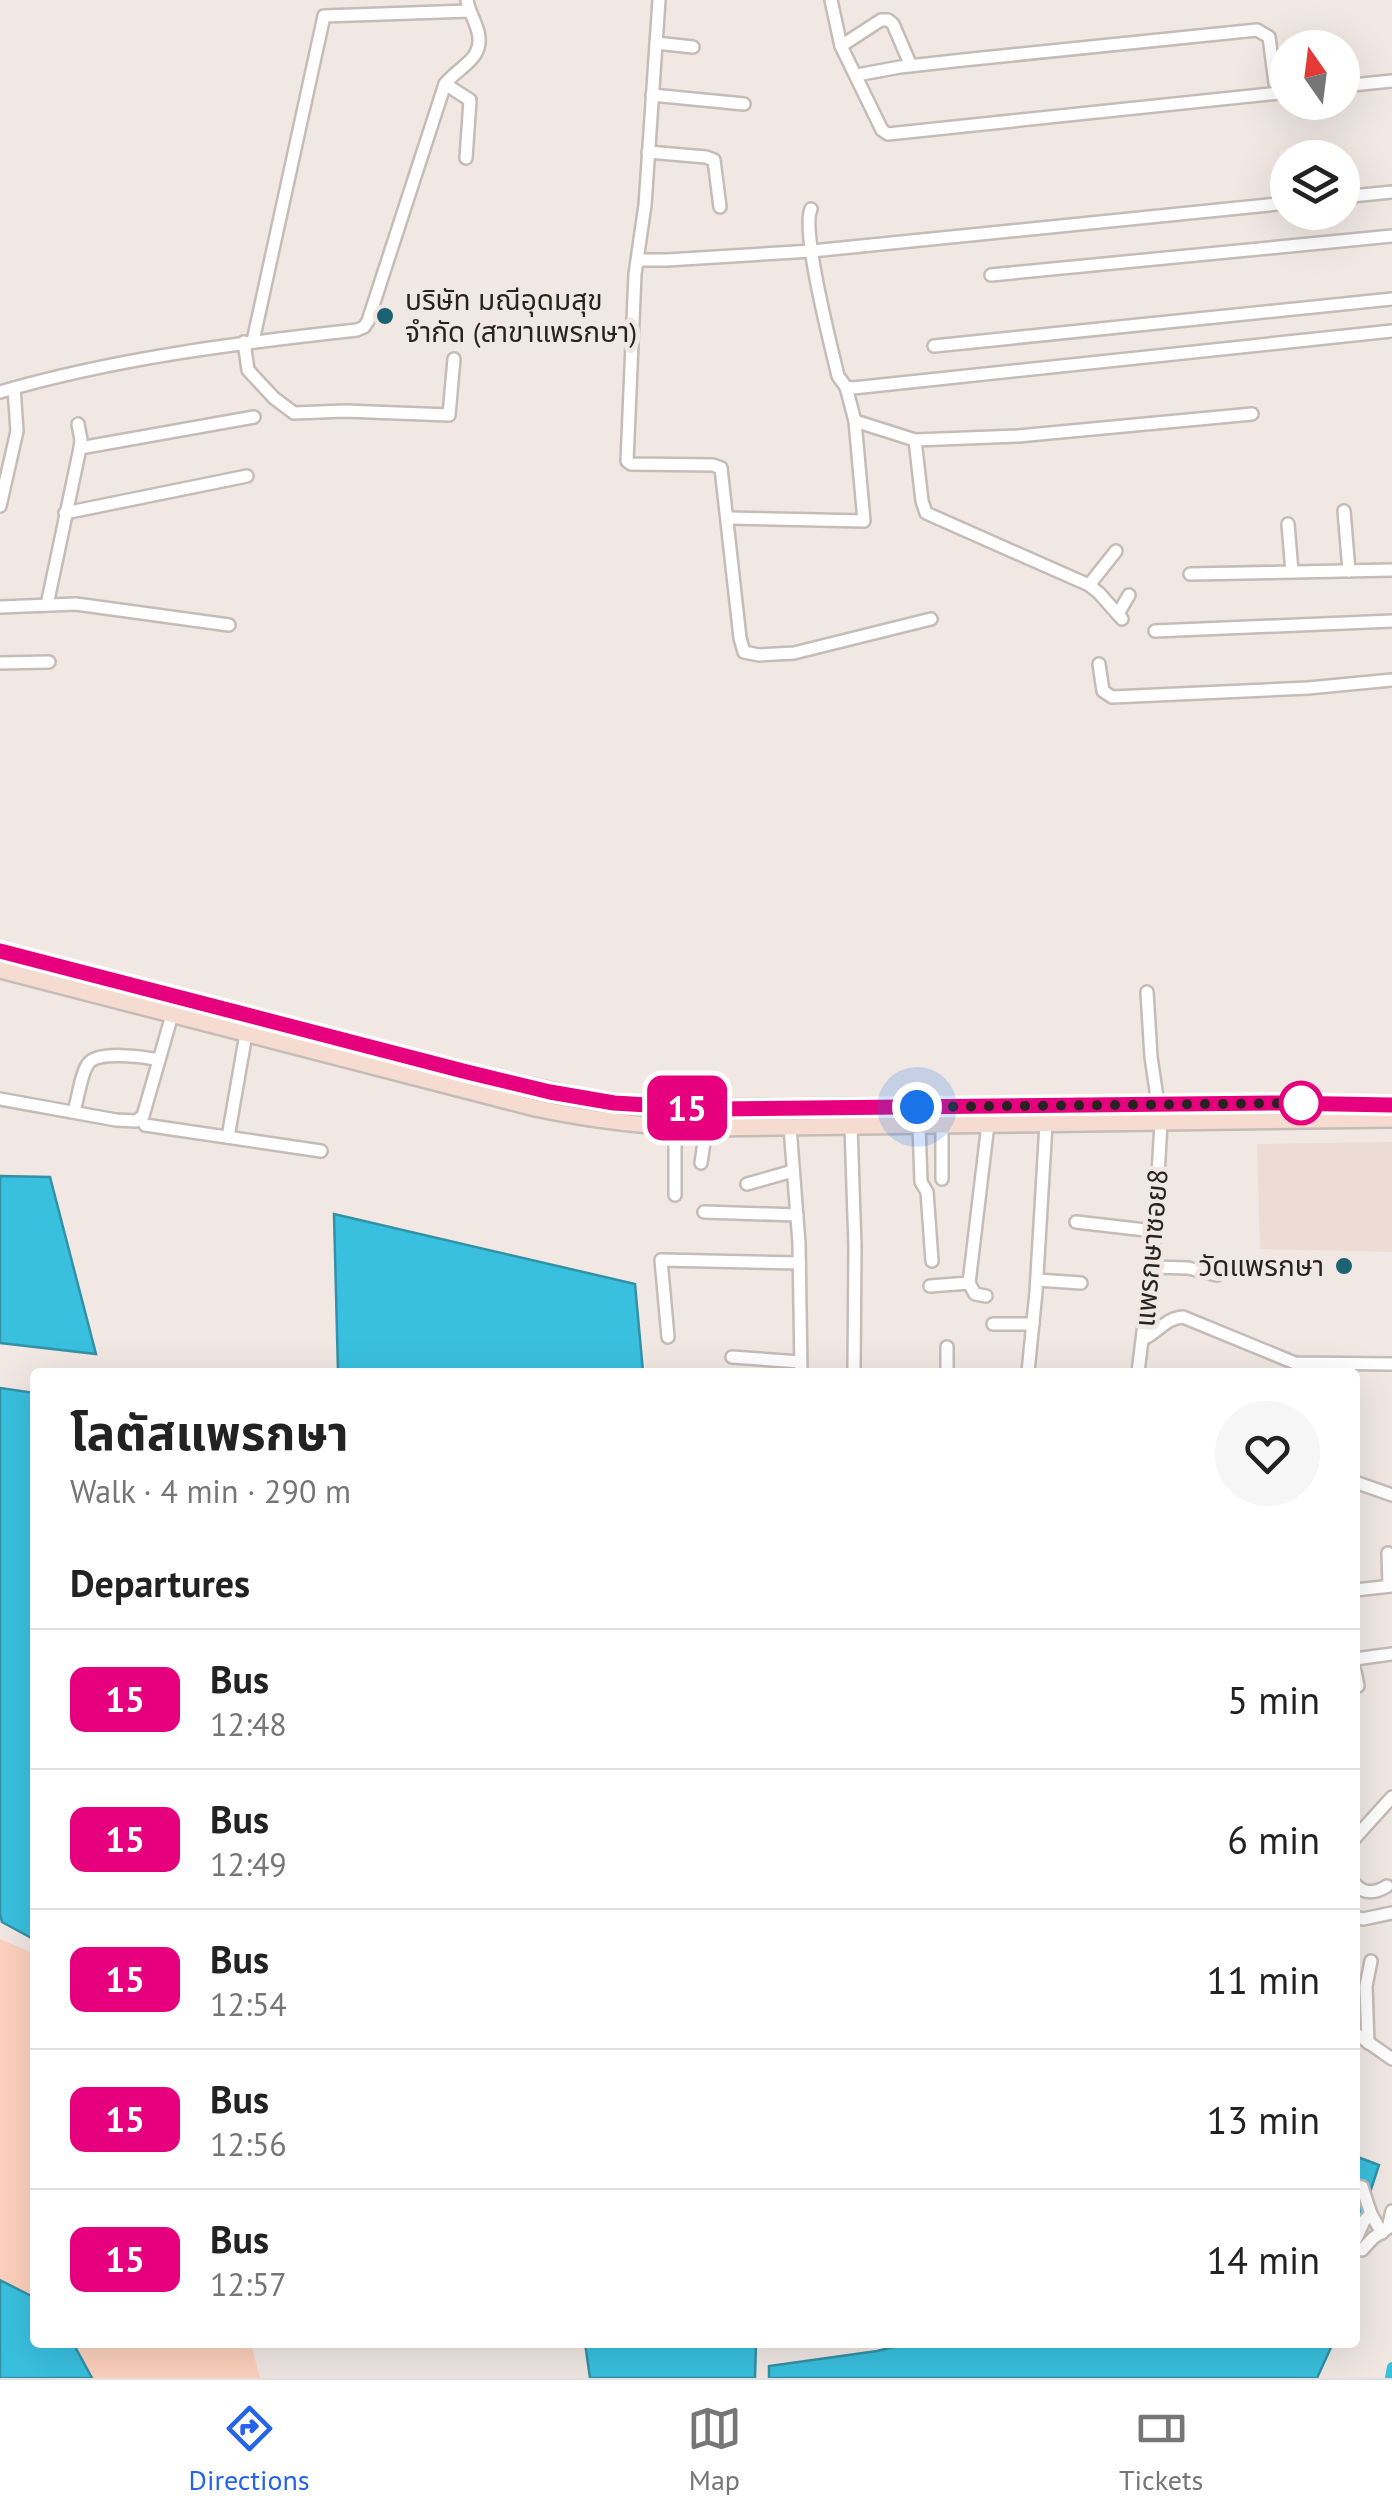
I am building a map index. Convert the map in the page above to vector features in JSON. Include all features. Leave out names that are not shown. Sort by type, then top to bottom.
[{"type":"main road","points":[[0,951],[509,1082],[614,1103],[716,1109],[1392,1105]]},
{"type":"main road","points":[[0,970],[536,1108],[624,1124],[706,1128],[1392,1119]]},
{"type":"main road","points":[[149,1009],[153,991]]},
{"type":"street","points":[[370,0],[370,14]]},
{"type":"street","points":[[659,0],[646,205],[635,274],[627,461],[719,466],[723,472],[744,652],[794,653],[930,619]]},
{"type":"street","points":[[830,0],[840,46],[882,130],[888,134],[1270,94]]},
{"type":"street","points":[[0,392],[76,373],[249,342],[364,327],[445,84],[477,55],[478,32],[468,6],[324,16],[249,342],[248,370],[294,413],[448,415],[454,358]]},
{"type":"street","points":[[840,46],[880,20],[888,20],[911,66]]},
{"type":"street","points":[[857,76],[911,66],[1256,30],[1269,38],[1270,46]]},
{"type":"street","points":[[656,43],[693,47]]},
{"type":"street","points":[[1360,84],[1392,81]]},
{"type":"street","points":[[445,84],[470,100],[466,158]]},
{"type":"street","points":[[652,95],[744,104]]},
{"type":"street","points":[[648,152],[714,160],[720,208]]},
{"type":"street","points":[[1360,195],[1392,192]]},
{"type":"street","points":[[638,260],[812,251],[1270,205]]},
{"type":"street","points":[[728,518],[864,521],[855,420],[846,386],[838,376],[807,222],[811,210]]},
{"type":"street","points":[[992,274],[1392,236]]},
{"type":"street","points":[[934,346],[1392,299]]},
{"type":"street","points":[[846,386],[860,388],[1392,331]]},
{"type":"street","points":[[0,506],[18,431],[14,388]]},
{"type":"street","points":[[855,420],[916,440],[1018,436],[1252,414]]},
{"type":"street","points":[[80,448],[254,417]]},
{"type":"street","points":[[48,605],[80,448],[78,424]]},
{"type":"street","points":[[916,440],[926,513],[1091,582],[1120,616],[1129,595]]},
{"type":"street","points":[[66,514],[246,476]]},
{"type":"street","points":[[1344,511],[1349,571]]},
{"type":"street","points":[[1288,524],[1292,572]]},
{"type":"street","points":[[1091,582],[1116,550]]},
{"type":"street","points":[[1190,574],[1392,570]]},
{"type":"street","points":[[0,607],[76,604],[228,625]]},
{"type":"street","points":[[1155,631],[1392,621]]},
{"type":"street","points":[[0,662],[49,662]]},
{"type":"street","points":[[1099,664],[1100,684],[1112,697],[1392,680]]},
{"type":"street","points":[[1147,992],[1158,1104]]},
{"type":"street","points":[[0,1099],[136,1121],[143,1116],[172,1015]]},
{"type":"street","points":[[228,1137],[246,1034]]},
{"type":"street","points":[[74,1111],[87,1064],[94,1058],[136,1056],[159,1060]]},
{"type":"street","name":"แพรกษาซอย8","points":[[1139,1368],[1151,1267],[1160,1123]]},
{"type":"street","points":[[942,1124],[942,1179]]},
{"type":"street","points":[[986,1296],[975,1294],[969,1283],[988,1124]]},
{"type":"street","points":[[1028,1368],[1046,1124]]},
{"type":"street","points":[[146,1125],[321,1151]]},
{"type":"street","points":[[919,1125],[921,1182],[927,1192],[932,1261]]},
{"type":"street","points":[[851,1126],[854,1368]]},
{"type":"street","points":[[732,1357],[801,1367],[790,1127]]},
{"type":"street","points":[[675,1128],[675,1195]]},
{"type":"street","points":[[701,1163],[706,1128]]},
{"type":"street","points":[[747,1184],[793,1172]]},
{"type":"street","points":[[704,1212],[796,1214]]},
{"type":"street","points":[[1076,1222],[1154,1231]]},
{"type":"street","points":[[668,1337],[661,1260],[799,1263]]},
{"type":"street","points":[[1151,1267],[1188,1268],[1217,1275]]},
{"type":"street","points":[[1037,1280],[1081,1283]]},
{"type":"street","points":[[930,1286],[969,1283]]},
{"type":"street","points":[[1143,1338],[1168,1321],[1183,1317],[1295,1363],[1392,1364]]},
{"type":"street","points":[[992,1324],[1033,1324]]},
{"type":"street","points":[[947,1347],[947,1368]]},
{"type":"street","points":[[1360,1484],[1392,1494]]},
{"type":"street","points":[[1360,1589],[1390,1586],[1388,1553]]},
{"type":"street","points":[[1360,1657],[1392,1654]]},
{"type":"street","points":[[1360,1832],[1392,1797]]},
{"type":"street","points":[[1360,1888],[1377,1892],[1387,1886]]},
{"type":"street","points":[[1360,1918],[1392,1913]]},
{"type":"street","points":[[1360,2031],[1371,1961]]},
{"type":"street","points":[[1360,2039],[1392,2060]]},
{"type":"street","points":[[1360,2187],[1382,2233]]},
{"type":"street","points":[[1360,2244],[1388,2228],[1392,2211]]},
{"type":"street","points":[[1360,2237],[1364,2221],[1371,2214]]},
{"type":"shaded area","points":[[1392,1142],[1392,1252],[1260,1249],[1257,1144]]},
{"type":"shaded area","points":[[0,1939],[30,1952],[30,2295],[0,2280]]},
{"type":"shaded area","points":[[76,2348],[252,2348],[260,2378],[92,2378]]},
{"type":"water","points":[[0,1176],[50,1177],[96,1354],[0,1343]]},
{"type":"water","points":[[334,1214],[635,1284],[643,1368],[338,1368]]},
{"type":"water","points":[[0,1388],[30,1392],[30,1937],[2,1922]]},
{"type":"water","points":[[1360,2158],[1379,2165],[1360,2223]]},
{"type":"water","points":[[0,2280],[30,2295],[30,2348],[76,2348],[92,2378],[0,2378]]},
{"type":"water","points":[[586,2348],[756,2348],[755,2378],[590,2378]]},
{"type":"water","points":[[1331,2348],[1317,2378],[769,2378],[769,2366],[877,2351]]},
{"type":"waterway","points":[[1390,2378],[1392,2367]]},
{"type":"bus line","name":"15","points":[[0,951],[467,1072],[614,1103],[716,1109],[1392,1105]]},
{"type":"place","name":"บริษัท มณีอุดมสุข จำกัด (สาขาแพรกษา)","points":[[385,316]]},
{"type":"place","name":"วัดแพรกษา","points":[[1344,1266]]},
{"type":"route","points":[[917,1107],[1312,1103],[1301,1103]]}]
